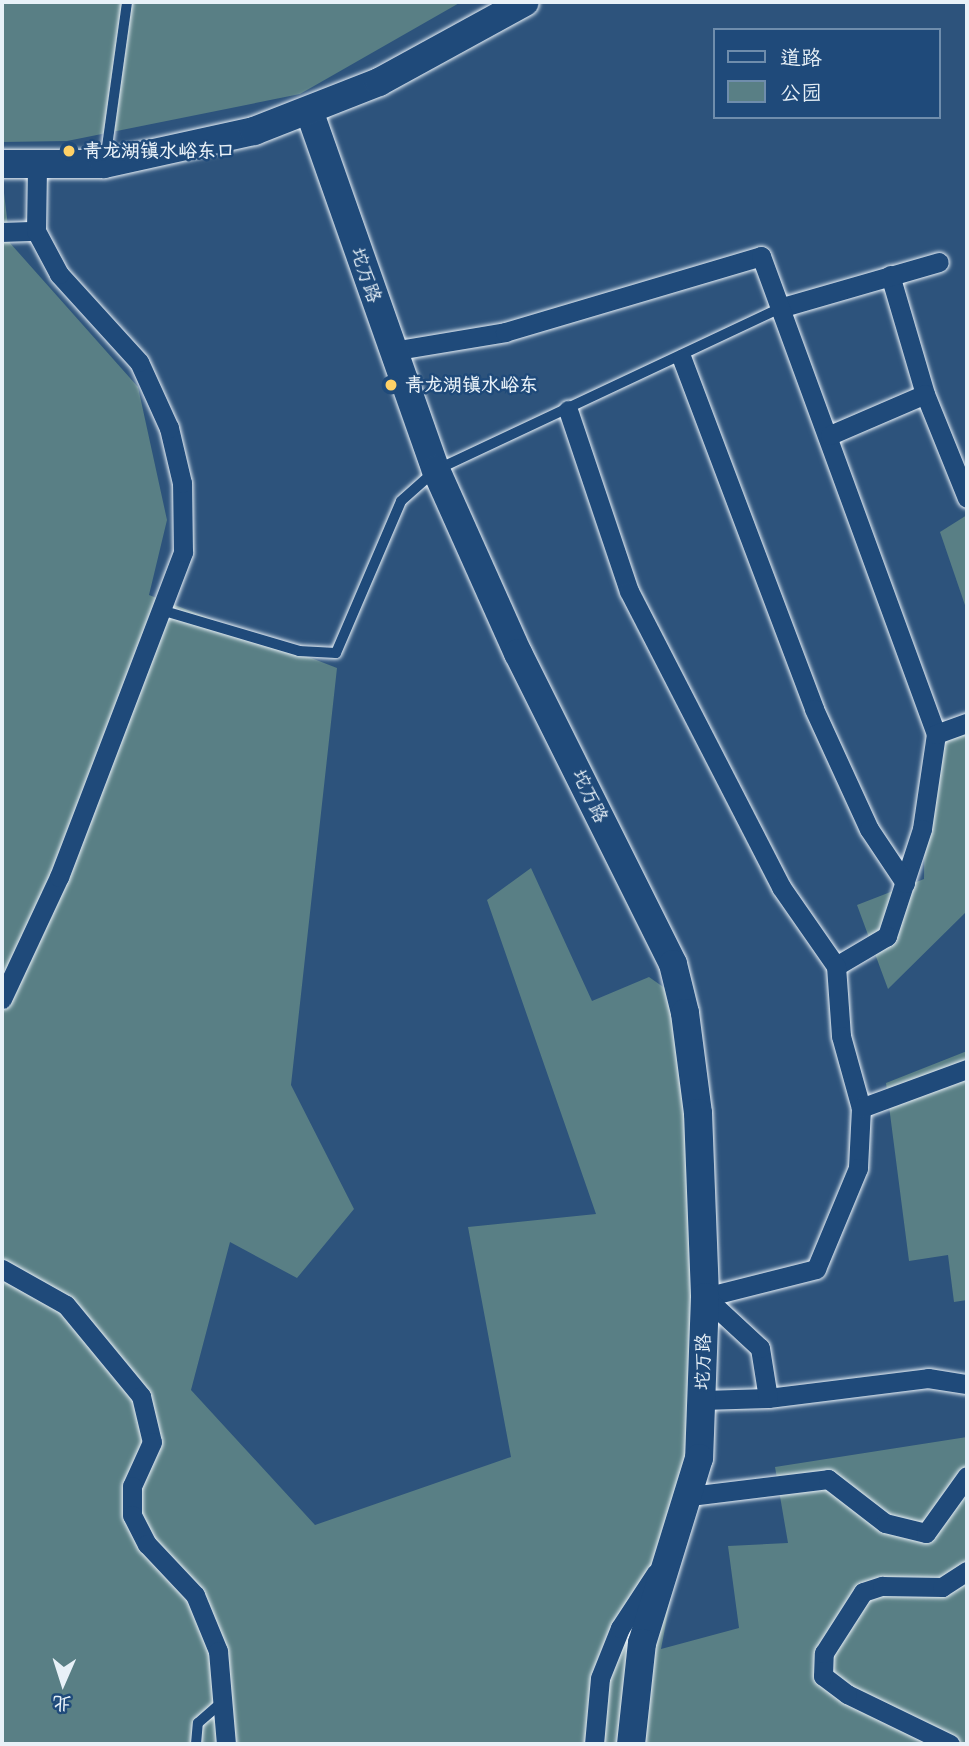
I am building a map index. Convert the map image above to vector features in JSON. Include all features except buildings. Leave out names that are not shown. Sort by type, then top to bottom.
[{"type":"main road","points":[[2,164],[104,164],[310,113],[525,2]]},
{"type":"main road","name":"坨万路","points":[[310,113],[391,351],[436,470],[518,653],[673,964],[698,1113],[705,1297],[702,1400],[690,1496],[670,1552],[637,1665],[631,1744]]},
{"type":"street","points":[[2,999],[59,877],[183,552],[182,482],[169,428],[139,362],[59,274],[36,231],[37,165]]},
{"type":"street","points":[[2,232],[36,231]]},
{"type":"street","points":[[391,351],[505,332],[749,257],[761,256],[783,307],[830,435],[936,734],[922,830],[887,936],[836,966]]},
{"type":"street","points":[[783,307],[939,262]]},
{"type":"street","points":[[890,275],[925,394],[967,498]]},
{"type":"street","points":[[682,359],[814,709],[869,829],[905,883]]},
{"type":"street","points":[[830,435],[925,394]]},
{"type":"street","points":[[568,410],[629,591],[781,887],[836,966],[841,1036],[861,1108],[858,1168],[816,1269],[705,1297]]},
{"type":"street","points":[[936,734],[967,723]]},
{"type":"street","points":[[861,1108],[967,1069]]},
{"type":"street","points":[[2,1269],[66,1305],[141,1396],[152,1442],[132,1486],[132,1515],[148,1544],[195,1595],[218,1651],[219,1705],[226,1744]]},
{"type":"street","points":[[705,1297],[761,1348],[768,1398]]},
{"type":"street","points":[[702,1400],[768,1398],[928,1378],[967,1384]]},
{"type":"street","points":[[690,1496],[828,1479],[885,1523],[926,1533],[967,1476]]},
{"type":"street","points":[[594,1744],[600,1678],[620,1628],[670,1552]]},
{"type":"street","points":[[950,1744],[839,1688],[822,1676],[824,1653],[863,1592],[882,1586],[942,1587],[967,1571]]},
{"type":"lane","points":[[104,164],[127,2]]},
{"type":"lane","points":[[161,610],[299,651],[336,653],[401,501],[436,470],[682,359],[698,344],[783,307]]},
{"type":"lane","points":[[196,1744],[198,1723],[219,1705]]},
{"type":"green space","points":[[2,2],[461,2],[300,94],[67,141],[2,142]]},
{"type":"green space","points":[[2,176],[10,243],[138,387],[167,520],[149,595],[337,668],[291,1085],[354,1209],[297,1278],[230,1242],[191,1390],[315,1525],[511,1457],[468,1227],[596,1214],[487,900],[531,868],[592,1001],[649,977],[696,1010],[700,1444],[661,1649],[739,1628],[728,1546],[788,1543],[775,1467],[967,1437],[967,1744],[2,1744]]},
{"type":"green space","points":[[967,515],[967,611],[940,532]]},
{"type":"green space","points":[[967,716],[967,911],[888,989],[857,905],[924,879],[926,740]]},
{"type":"green space","points":[[967,1051],[967,1300],[954,1302],[948,1255],[909,1261],[886,1083]]},
{"type":"place","name":"青龙湖镇水峪东口","points":[[69,151]]},
{"type":"place","name":"青龙湖镇水峪东","points":[[391,385]]}]
